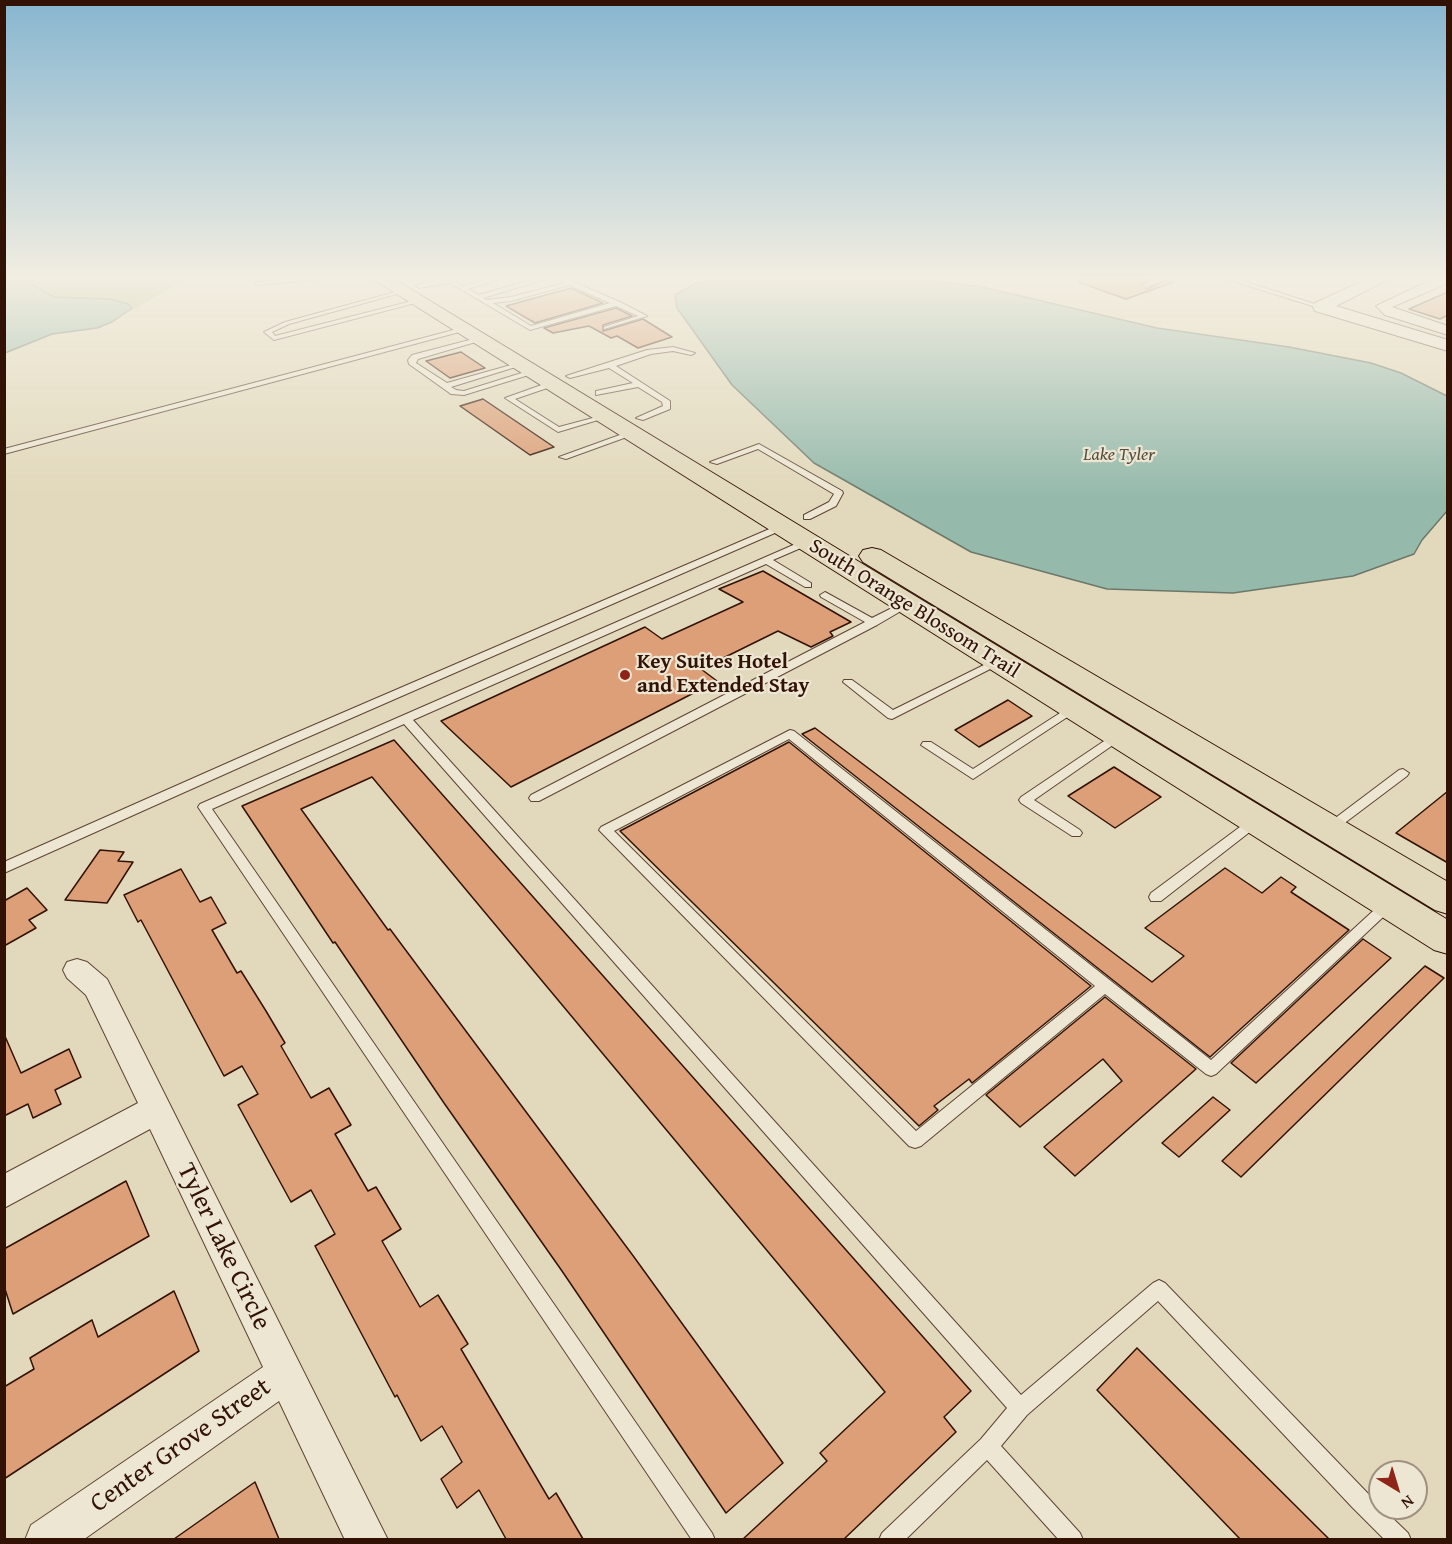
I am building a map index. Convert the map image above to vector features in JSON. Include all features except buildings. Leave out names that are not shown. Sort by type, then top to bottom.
[{"type":"main road","name":"South Orange Blossom Trail","points":[[495,351],[525,369],[599,393],[636,426],[741,502],[834,544],[867,553],[1448,900]]},
{"type":"main road","name":"South Orange Blossom Trail","points":[[522,351],[604,417],[636,426],[714,462],[908,604],[1448,939]]},
{"type":"street","name":"Tyler Lake Circle","points":[[77,970],[97,987],[367,1539]]},
{"type":"street","points":[[4,1192],[156,1109]]},
{"type":"street","name":"Center Grove Street","points":[[46,1539],[286,1374]]},
{"type":"lane","points":[[4,452],[405,351]]},
{"type":"lane","points":[[432,351],[412,360],[413,364],[454,392],[464,393],[525,369]]},
{"type":"lane","points":[[604,417],[558,430],[509,398],[657,351]]},
{"type":"lane","points":[[682,351],[691,353]]},
{"type":"lane","points":[[563,458],[636,426],[667,407],[666,401],[610,366]]},
{"type":"lane","points":[[446,386],[525,369]]},
{"type":"lane","points":[[599,393],[639,384]]},
{"type":"lane","points":[[705,1539],[204,807],[766,560],[833,504],[839,493],[759,446],[714,462]]},
{"type":"lane","points":[[4,868],[288,741],[805,529]]},
{"type":"lane","points":[[766,560],[808,585]]},
{"type":"lane","points":[[825,595],[873,623]]},
{"type":"lane","points":[[535,798],[908,604]]},
{"type":"lane","points":[[848,682],[891,716],[998,661]]},
{"type":"lane","points":[[927,745],[973,776],[1074,708]]},
{"type":"lane","points":[[405,718],[1020,1408]]},
{"type":"lane","points":[[1105,986],[915,1141],[605,830],[790,734],[1211,1070],[1391,904]]},
{"type":"lane","points":[[1076,833],[1025,800],[1119,735]]},
{"type":"lane","points":[[1329,829],[1403,773]]},
{"type":"lane","points":[[1156,897],[1257,821]]},
{"type":"lane","points":[[889,1539],[988,1446],[1020,1408],[1159,1289],[1359,1500],[1401,1539]]},
{"type":"lane","points":[[988,1446],[1073,1539]]},
{"type":"water","name":"Lake Tyler","points":[[708,351],[1310,351],[1371,363],[1401,373],[1447,396],[1447,511],[1422,540],[1414,554],[1353,576],[1233,593],[1107,589],[971,552],[814,463],[732,385]]},
{"type":"place","name":"Key Suites Hotel and Extended Stay","points":[[625,675]]}]
